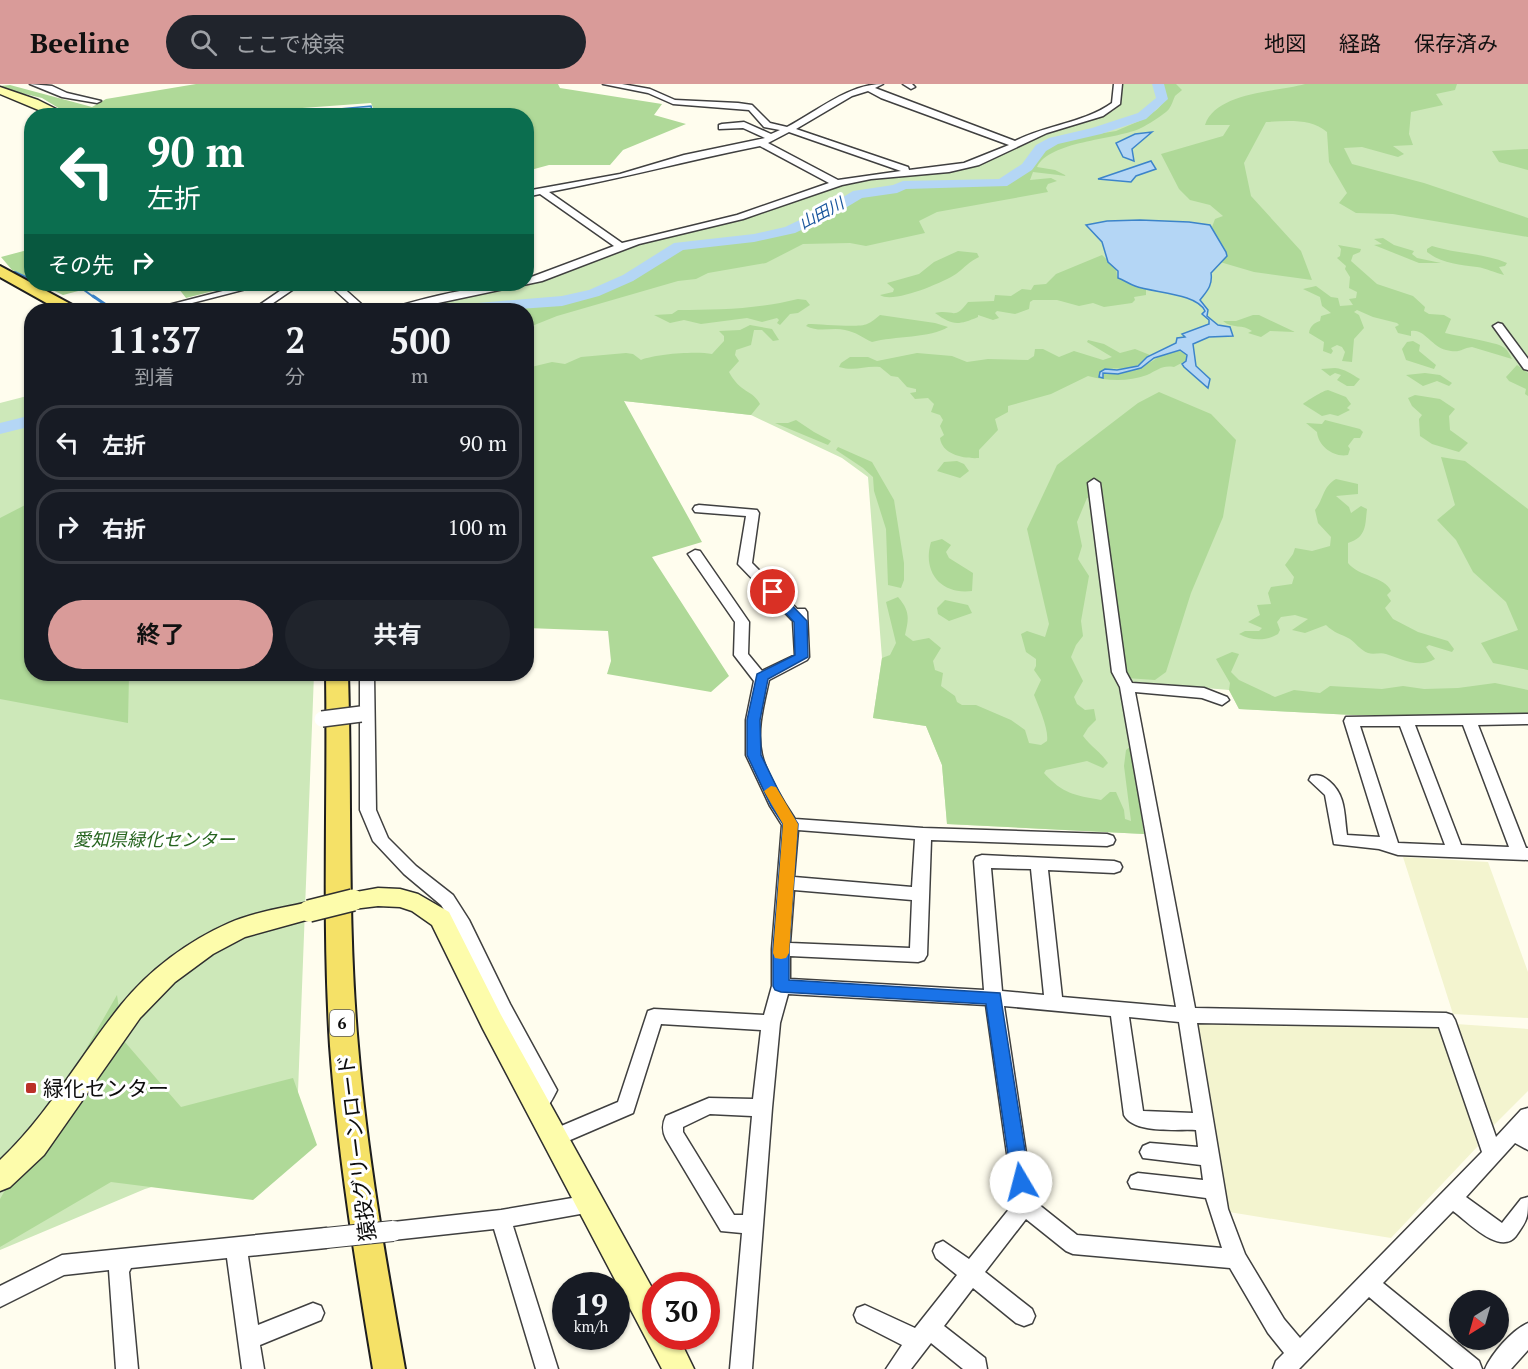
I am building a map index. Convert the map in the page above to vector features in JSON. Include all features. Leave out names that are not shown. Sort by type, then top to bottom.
[{"type":"main road","points":[[0,271],[24,285]]},
{"type":"main road","points":[[0,277],[24,288]]},
{"type":"main road","points":[[29,291],[54,303]]},
{"type":"main road","points":[[35,291],[57,303]]},
{"type":"main road","name":"猿投グリーンロード","points":[[337,681],[339,977],[360,1198],[389,1369]]},
{"type":"street","points":[[34,84],[52,88],[65,95],[97,101]]},
{"type":"street","points":[[607,84],[650,91],[673,102],[738,105],[752,108],[767,125],[790,130],[911,171]]},
{"type":"street","points":[[534,192],[621,176],[684,158],[760,143],[790,130],[843,97],[879,84]]},
{"type":"street","points":[[534,279],[655,236],[737,218],[836,183],[866,176],[911,171],[939,171],[968,165],[1017,146],[1045,131],[1093,117],[1108,110],[1116,104],[1118,84]]},
{"type":"street","points":[[867,87],[884,96],[900,100],[1017,146]]},
{"type":"street","points":[[0,90],[47,108]]},
{"type":"street","points":[[722,127],[744,125],[772,138]]},
{"type":"street","points":[[760,143],[836,183]]},
{"type":"street","points":[[540,190],[621,247]]},
{"type":"street","points":[[183,303],[232,291]]},
{"type":"street","points":[[268,303],[286,291]]},
{"type":"street","points":[[341,291],[355,303]]},
{"type":"street","points":[[419,303],[482,291]]},
{"type":"street","points":[[1498,326],[1528,368]]},
{"type":"street","points":[[1094,483],[1119,672],[1127,687],[1187,1015],[1218,1209],[1236,1259],[1276,1326],[1292,1361],[1369,1284],[1492,1154],[1521,1136],[1528,1116]]},
{"type":"street","points":[[699,509],[753,513],[745,564],[800,617],[802,657],[762,677],[753,720],[754,755],[774,798],[790,824],[781,949],[781,986],[771,1023],[762,1108],[741,1369]]},
{"type":"street","points":[[695,554],[742,622],[741,655],[761,680]]},
{"type":"street","points":[[367,681],[368,810],[373,827],[381,841],[410,870],[447,900],[463,925],[503,1008],[548,1090],[543,1101],[536,1104]]},
{"type":"street","points":[[1127,687],[1203,693],[1222,700]]},
{"type":"street","points":[[322,719],[361,714],[361,732],[368,731]]},
{"type":"street","points":[[1317,780],[1333,794],[1340,840],[1379,843],[1391,847],[1524,854],[1468,719]]},
{"type":"street","points":[[1391,847],[1351,721],[1528,719]]},
{"type":"street","points":[[1406,721],[1455,850]]},
{"type":"street","points":[[790,824],[923,834],[1107,840]]},
{"type":"street","points":[[781,949],[918,955],[923,834]]},
{"type":"street","points":[[1114,867],[982,861],[994,998],[1024,1205],[1073,1244],[1236,1259]]},
{"type":"street","points":[[1039,863],[1054,1003]]},
{"type":"street","points":[[786,883],[920,894]]},
{"type":"street","points":[[0,1178],[34,1146],[131,1011],[166,975],[204,947],[239,928],[353,900],[388,896],[414,900],[428,907],[441,919],[492,1022],[642,1300]]},
{"type":"street","points":[[781,986],[994,998],[1187,1015],[1446,1020],[1492,1154]]},
{"type":"street","points":[[1119,1009],[1134,1115],[1138,1119],[1204,1122]]},
{"type":"street","points":[[554,1138],[626,1107],[654,1017],[771,1023]]},
{"type":"street","points":[[753,1224],[728,1224],[673,1133],[673,1122],[709,1107],[762,1108]]},
{"type":"street","points":[[1150,1152],[1209,1157]]},
{"type":"street","points":[[1138,1182],[1215,1190]]},
{"type":"street","points":[[1452,1198],[1504,1234],[1528,1206]]},
{"type":"street","points":[[0,1297],[62,1265],[501,1219],[590,1204]]},
{"type":"street","points":[[897,1369],[1024,1205]]},
{"type":"street","points":[[501,1219],[547,1369]]},
{"type":"street","points":[[236,1247],[253,1369]]},
{"type":"street","points":[[943,1251],[1024,1316]]},
{"type":"street","points":[[124,1259],[119,1272],[127,1369]]},
{"type":"street","points":[[1369,1284],[1471,1369]]},
{"type":"street","points":[[249,1339],[313,1313]]},
{"type":"street","points":[[865,1315],[924,1334],[977,1366]]},
{"type":"street","points":[[1496,1369],[1528,1334]]},
{"type":"street","points":[[669,1350],[679,1369]]},
{"type":"green space","points":[[196,84],[558,84],[560,88],[662,104],[654,115],[686,124],[623,150],[610,165],[549,165],[534,169],[534,108],[373,108],[371,103],[302,108],[58,108],[42,98],[0,88],[0,86],[10,85],[92,107],[106,99]]},
{"type":"green space","points":[[1122,84],[1528,84],[1528,716],[1353,715],[1239,709],[1229,690],[1122,681],[1144,834],[947,824],[942,765],[926,726],[873,718],[882,658],[868,477],[842,458],[751,415],[624,401],[534,386],[534,303],[439,303],[498,291],[534,291],[534,283],[659,238],[740,221],[839,184],[868,177],[941,173],[968,167],[1022,146],[1048,132],[1113,111],[1121,104]]},
{"type":"green space","points":[[1162,84],[1176,84],[1182,90],[1175,96],[1169,109],[1151,123],[1128,133],[1068,146],[1044,158],[1037,167],[1055,170],[1067,176],[1033,172],[1030,180],[1051,178],[1057,181],[1048,184],[1046,188],[1048,192],[937,212],[919,221],[925,233],[866,246],[850,243],[803,244],[766,263],[708,273],[696,279],[678,281],[557,316],[534,325],[534,306],[590,295],[628,281],[680,247],[758,238],[800,229],[860,195],[897,190],[909,185],[948,187],[968,183],[1007,184],[1026,172],[1045,147],[1073,138],[1116,131],[1144,119],[1162,104],[1164,90]]},
{"type":"green space","points":[[1305,84],[1457,84],[1455,90],[1436,94],[1443,105],[1411,112],[1409,134],[1413,145],[1393,146],[1404,154],[1398,157],[1362,147],[1344,148],[1352,164],[1424,183],[1528,218],[1528,237],[1393,214],[1356,213],[1339,203],[1347,193],[1329,162],[1327,132],[1306,122],[1266,122],[1244,163],[1251,196],[1301,251],[1312,280],[1254,272],[1220,262],[1226,256],[1212,227],[1215,219],[1223,216],[1210,205],[1190,200],[1179,189],[1161,154],[1223,136],[1230,125],[1205,125],[1211,114],[1221,106],[1249,95]]},
{"type":"green space","points":[[1528,149],[1528,170],[1499,162],[1492,151]]},
{"type":"green space","points":[[1383,238],[1394,245],[1414,251],[1412,254],[1417,258],[1441,263],[1419,263],[1374,245],[1382,244],[1374,239]]},
{"type":"green space","points":[[1338,245],[1361,249],[1353,255],[1351,261],[1377,284],[1413,296],[1429,314],[1444,315],[1451,319],[1445,333],[1499,345],[1506,349],[1512,359],[1472,347],[1458,351],[1446,350],[1420,332],[1411,331],[1411,336],[1398,333],[1395,327],[1399,325],[1397,323],[1357,310],[1354,312],[1359,315],[1364,328],[1354,339],[1352,362],[1342,361],[1345,352],[1337,345],[1331,348],[1333,351],[1331,354],[1323,351],[1324,342],[1309,333],[1313,325],[1320,321],[1321,316],[1331,313],[1322,306],[1320,297],[1303,289],[1316,286],[1331,297],[1338,298],[1340,306],[1353,305],[1349,299],[1356,298],[1357,292],[1349,288],[1350,277],[1345,269],[1346,266],[1337,258],[1340,256],[1341,249]]},
{"type":"green space","points":[[1432,246],[1489,257],[1507,263],[1499,267],[1504,275],[1438,259],[1427,252],[1427,249]]},
{"type":"green space","points":[[24,251],[24,276],[12,270],[1,257]]},
{"type":"green space","points":[[958,251],[977,253],[979,257],[956,274],[929,287],[895,297],[880,295],[893,292],[894,289],[887,283],[919,274],[934,262]]},
{"type":"green space","points":[[1102,255],[1116,268],[1117,276],[1135,286],[1146,288],[1146,295],[1134,297],[1135,300],[1132,303],[1104,307],[1093,303],[1079,306],[1057,300],[1033,300],[1030,302],[1029,309],[1015,314],[997,311],[995,313],[999,318],[993,320],[978,315],[978,317],[960,323],[946,320],[935,313],[956,313],[968,302],[994,301],[995,295],[1011,296],[1022,289],[1031,290],[1034,285],[1046,284],[1056,274]]},
{"type":"green space","points":[[55,291],[78,291],[63,295]]},
{"type":"green space","points":[[180,291],[213,291],[186,298]]},
{"type":"green space","points":[[798,299],[806,300],[810,305],[798,313],[790,314],[780,325],[777,323],[779,320],[777,318],[762,322],[747,318],[701,324],[684,320],[670,323],[654,315],[672,314],[678,310],[753,307]]},
{"type":"green space","points":[[880,315],[948,327],[922,335],[872,342],[849,331],[816,329],[806,326],[808,324],[863,325]]},
{"type":"green space","points":[[1259,315],[1295,332],[1270,331],[1261,337],[1248,333],[1252,331],[1249,329],[1223,321],[1236,321]]},
{"type":"green space","points":[[750,325],[772,329],[779,340],[773,341],[762,330],[754,330],[751,345],[736,350],[735,355],[739,361],[729,372],[733,379],[760,404],[751,415],[624,401],[702,542],[652,557],[729,676],[711,692],[607,674],[611,661],[608,631],[534,628],[534,366],[552,362],[565,364],[581,357],[626,353],[633,354],[641,360],[676,354],[712,354],[724,341],[724,336],[719,331],[740,330]]},
{"type":"green space","points":[[1088,340],[1104,344],[1120,353],[1135,349],[1150,355],[1133,367],[1104,370],[1100,372],[1103,377],[1103,373],[1137,369],[1174,351],[1186,353],[1187,360],[1174,367],[1163,367],[1132,379],[1110,380],[1088,376],[1051,394],[1008,406],[1008,412],[995,419],[998,430],[979,450],[979,458],[961,457],[945,448],[940,438],[944,435],[940,426],[943,420],[940,415],[931,412],[934,404],[928,398],[915,399],[910,393],[916,392],[916,389],[907,387],[898,377],[891,376],[880,367],[850,369],[839,367],[850,357],[868,357],[877,361],[917,353],[952,356],[967,362],[988,359],[1028,360],[1034,356],[1035,349],[1043,349],[1059,357],[1074,351],[1103,360],[1112,357],[1087,342]]},
{"type":"green space","points":[[1413,341],[1420,345],[1419,351],[1436,365],[1434,369],[1406,360],[1402,349],[1407,342]]},
{"type":"green space","points":[[1517,365],[1528,373],[1528,396],[1525,394],[1526,389],[1509,381],[1506,377]]},
{"type":"green space","points":[[1335,368],[1360,379],[1354,386],[1347,386],[1337,380],[1341,375],[1335,373],[1330,376],[1321,369]]},
{"type":"green space","points":[[1425,373],[1440,375],[1452,383],[1449,386],[1437,381],[1423,386],[1406,375]]},
{"type":"green space","points":[[1328,390],[1346,397],[1351,404],[1347,408],[1350,410],[1338,416],[1330,414],[1322,416],[1303,404]]},
{"type":"green space","points":[[1159,392],[1211,414],[1236,440],[1223,517],[1191,593],[1166,672],[1155,680],[1126,678],[1103,494],[1087,498],[1077,522],[1082,546],[1078,559],[1089,576],[1081,621],[1083,636],[1071,657],[1083,681],[1074,697],[1077,704],[1085,710],[1094,709],[1096,720],[1083,736],[1108,763],[1103,768],[1087,761],[1046,770],[1044,773],[1057,785],[1076,795],[1101,800],[1110,792],[1116,792],[1124,810],[1125,819],[1131,821],[1124,766],[1126,750],[1131,746],[1144,834],[947,824],[942,765],[926,726],[873,718],[882,658],[890,655],[896,643],[886,602],[898,597],[905,606],[908,619],[905,635],[913,641],[929,638],[941,648],[933,661],[935,670],[943,673],[941,686],[955,696],[957,702],[962,705],[976,705],[1011,720],[1025,730],[1029,743],[1041,745],[1047,741],[1045,725],[1034,695],[1041,680],[1034,670],[1036,659],[1026,652],[1021,634],[1027,631],[1045,637],[1049,624],[1027,529],[1057,465],[1138,403]]},
{"type":"green space","points":[[1415,395],[1440,399],[1455,409],[1449,416],[1450,430],[1468,443],[1459,452],[1432,444],[1420,436],[1419,419],[1422,415],[1412,406],[1408,398]]},
{"type":"green space","name":"愛知県緑化センター","points":[[24,397],[24,681],[314,681],[296,1144],[145,1189],[0,1250],[0,403]]},
{"type":"green space","points":[[796,420],[831,441],[828,445],[775,423],[788,423]]},
{"type":"green space","points":[[1325,420],[1360,429],[1363,432],[1360,438],[1354,438],[1348,446],[1350,449],[1348,455],[1337,455],[1328,450],[1320,442],[1317,432],[1306,423],[1322,424]]},
{"type":"green space","points":[[838,447],[872,462],[894,500],[904,563],[904,580],[901,588],[888,585],[886,529],[874,491],[873,477],[836,450]]},
{"type":"green space","points":[[1441,457],[1465,461],[1528,509],[1528,670],[1493,663],[1481,643],[1518,630],[1506,602],[1473,572],[1456,540],[1437,520],[1455,505]]},
{"type":"green space","points":[[957,461],[964,464],[969,471],[960,478],[937,471],[944,462]]},
{"type":"green space","points":[[1336,479],[1358,484],[1358,494],[1336,496],[1349,507],[1351,513],[1361,506],[1367,509],[1362,534],[1348,543],[1348,563],[1358,571],[1388,586],[1391,591],[1387,595],[1391,601],[1385,608],[1393,619],[1418,632],[1448,641],[1454,649],[1452,652],[1429,645],[1426,647],[1435,659],[1423,663],[1410,662],[1384,653],[1370,654],[1326,625],[1305,633],[1292,630],[1308,619],[1295,615],[1281,617],[1277,622],[1280,630],[1278,634],[1269,638],[1254,639],[1239,634],[1245,631],[1259,631],[1262,628],[1248,622],[1260,615],[1257,605],[1271,604],[1268,593],[1271,587],[1292,584],[1294,577],[1285,565],[1295,548],[1312,551],[1330,546],[1331,537],[1318,523],[1315,510],[1328,486]]},
{"type":"green space","points":[[24,506],[24,681],[129,681],[128,723],[0,699],[0,518]]},
{"type":"green space","points":[[942,539],[951,545],[946,552],[949,558],[973,573],[972,591],[951,589],[936,579],[929,563],[929,553],[931,542]]},
{"type":"green space","points":[[945,600],[968,605],[972,613],[949,621],[938,614],[937,608]]},
{"type":"green space","points":[[1232,652],[1239,654],[1231,672],[1239,680],[1275,697],[1294,690],[1320,693],[1330,686],[1382,689],[1403,686],[1424,689],[1458,688],[1495,683],[1528,690],[1528,716],[1353,715],[1239,709],[1229,690],[1230,683],[1216,659]]},
{"type":"green space","points":[[1403,857],[1488,862],[1528,972],[1528,1018],[1453,1014]]},
{"type":"green space","points":[[117,995],[124,1041],[181,1107],[293,1078],[317,1145],[253,1200],[111,1182],[0,1247],[0,1199]]},
{"type":"green space","points":[[1192,1007],[1439,1024],[1478,1146],[1391,1238],[1229,1212],[1188,1009]]},
{"type":"green space","points":[[1456,1024],[1528,1029],[1528,1091],[1489,1130]]},
{"type":"water","points":[[1152,132],[1132,149],[1134,161],[1123,157],[1116,143],[1135,134]]},
{"type":"water","points":[[1151,161],[1156,169],[1136,176],[1131,182],[1098,179]]},
{"type":"water","points":[[1140,220],[1210,225],[1226,252],[1227,256],[1211,273],[1210,285],[1200,300],[1208,310],[1207,316],[1218,325],[1230,327],[1233,336],[1209,337],[1193,344],[1196,366],[1210,379],[1208,388],[1184,367],[1182,364],[1186,361],[1187,355],[1180,350],[1154,358],[1141,368],[1118,374],[1103,373],[1103,378],[1099,377],[1100,372],[1105,369],[1117,370],[1138,366],[1147,357],[1176,343],[1177,338],[1185,337],[1182,334],[1209,324],[1209,320],[1202,314],[1205,311],[1193,300],[1135,286],[1118,278],[1118,271],[1108,262],[1102,242],[1086,225],[1107,221]]},
{"type":"waterway","name":"山田川","points":[[534,303],[562,301],[594,293],[628,278],[679,246],[754,238],[790,230],[832,210],[858,194],[897,189],[903,185],[1002,183],[1027,167],[1041,148],[1054,141],[1096,131],[1142,116],[1162,99],[1158,84]]},
{"type":"waterway","points":[[0,275],[15,272],[24,276]]},
{"type":"waterway","points":[[85,291],[95,298]]},
{"type":"waterway","points":[[93,296],[103,303]]},
{"type":"waterway","name":"山田川","points":[[0,429],[24,422]]},
{"type":"slow traffic","points":[[771,791],[790,824],[781,953]]},
{"type":"place","name":"緑化センター","points":[[31,1088]]},
{"type":"route","points":[[773,592],[801,621],[802,657],[762,677],[753,720],[754,755],[778,806],[790,824],[781,949],[781,986],[994,998],[1021,1182]]}]
